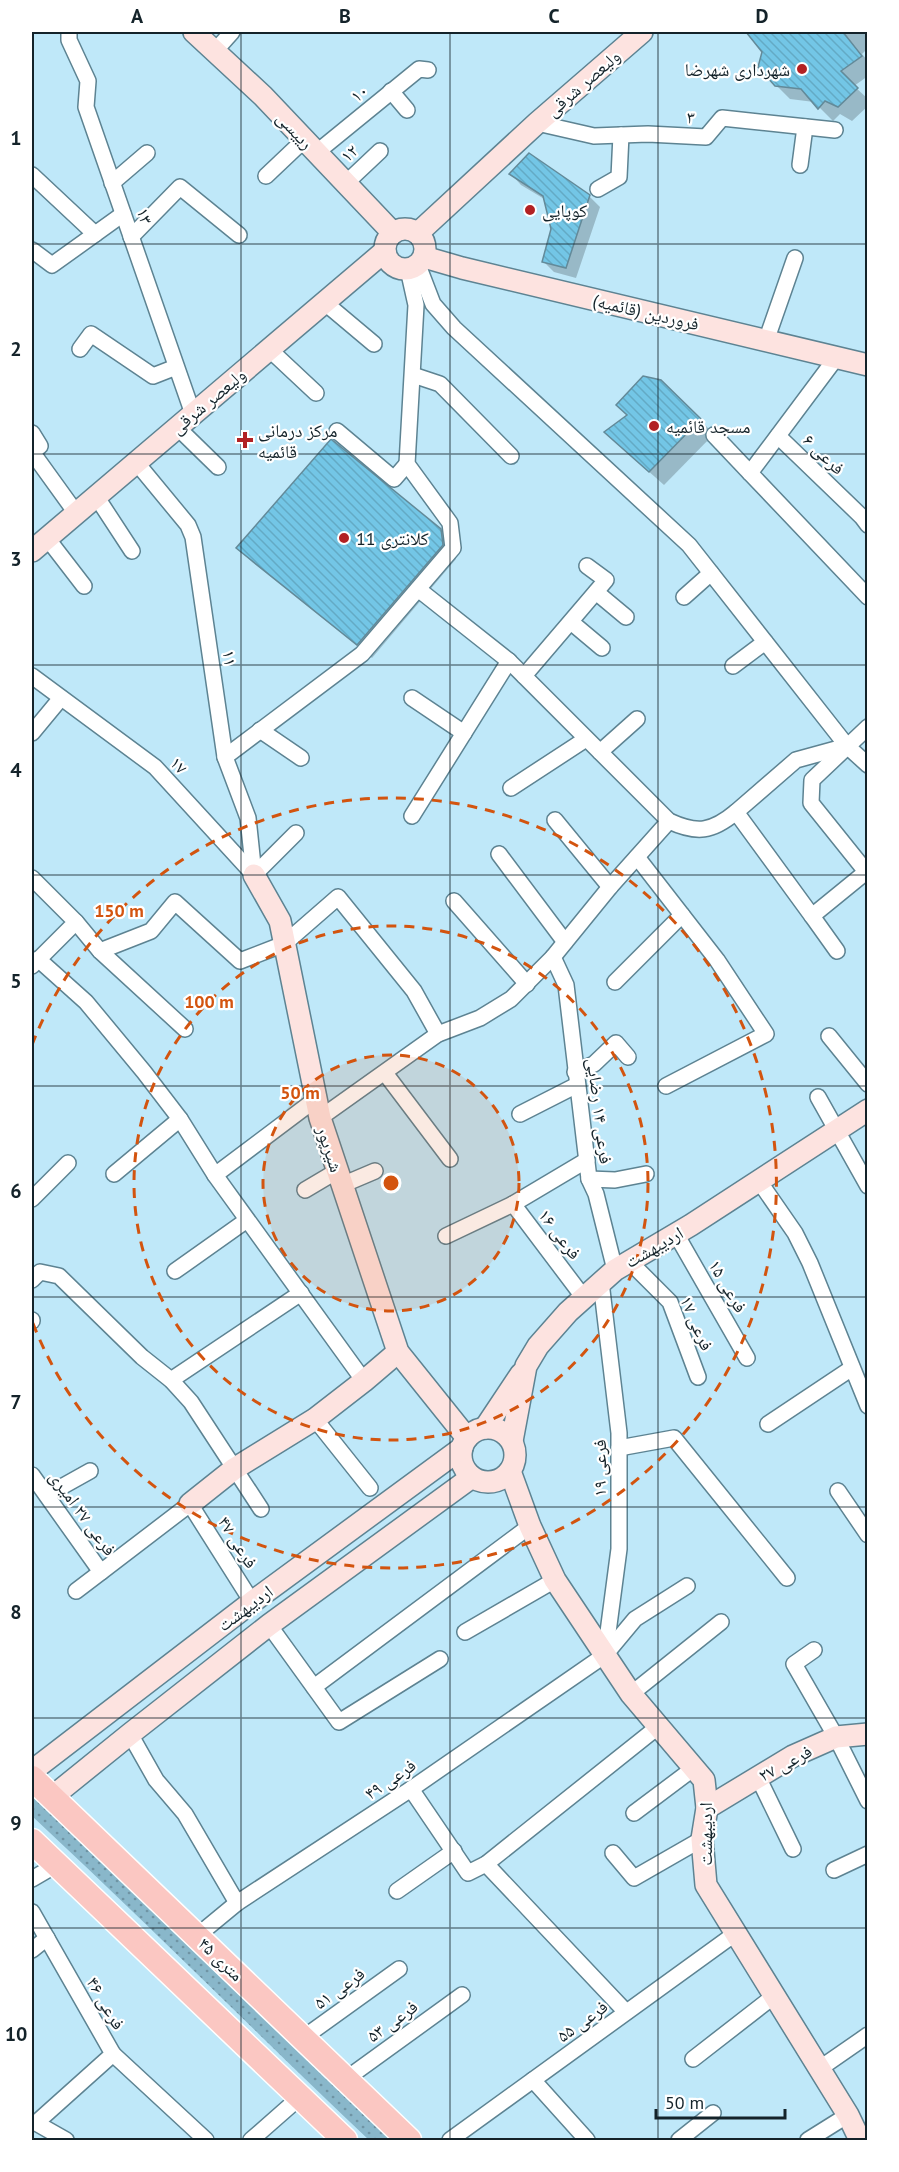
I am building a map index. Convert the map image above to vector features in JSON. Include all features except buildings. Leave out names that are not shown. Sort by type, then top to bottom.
[{"type":"main road","name":"رییسی","points":[[194,32],[263,96],[310,146],[345,184],[389,242]]},
{"type":"main road","name":"ولیعصر شرقی","points":[[418,233],[537,123],[642,32]]},
{"type":"main road","points":[[408,228],[418,233],[424,241],[417,264],[394,265],[388,259],[389,242],[402,229],[408,228]]},
{"type":"main road","name":"ولیعصر شرقی","points":[[39,544],[324,302],[389,242]]},
{"type":"main road","name":"فروردین (قائمیه)","points":[[417,264],[462,268],[836,358],[866,363]]},
{"type":"main road","name":"شیرپور","points":[[254,875],[280,921],[318,1109],[398,1352],[471,1438]]},
{"type":"main road","name":"اردیبهشت","points":[[860,2140],[848,2115],[706,1884],[702,1839],[707,1808],[704,1780],[631,1694],[555,1580],[530,1526],[510,1471],[515,1462],[516,1451],[512,1441],[526,1366],[538,1346],[555,1326],[615,1271],[867,1110]]},
{"type":"main road","points":[[190,1504],[234,1469],[315,1419],[398,1352]]},
{"type":"main road","points":[[510,1471],[502,1479],[482,1482],[472,1477],[465,1469],[461,1459],[471,1438],[526,1366]]},
{"type":"main road","points":[[471,1438],[495,1428],[505,1433],[512,1441]]},
{"type":"main road","name":"اردیبهشت","points":[[32,1771],[471,1438]]},
{"type":"main road","name":"اردیبهشت","points":[[52,1797],[269,1625],[472,1477]]},
{"type":"main road","name":"فرعی ۲۷","points":[[707,1808],[793,1756],[836,1737],[867,1734]]},
{"type":"main road","points":[[60,1749],[81,1774]]},
{"type":"main road","name":"۴۵ متری","points":[[32,1778],[409,2140]]},
{"type":"main road","points":[[32,1841],[345,2140]]},
{"type":"street","name":"۱۳","points":[[69,32],[69,40],[88,81],[86,107],[176,368],[185,420]]},
{"type":"street","points":[[215,51],[232,32]]},
{"type":"street","name":"۱۰","points":[[266,176],[391,91],[418,69],[428,70]]},
{"type":"street","points":[[391,91],[407,110]]},
{"type":"street","name":"۳","points":[[537,123],[594,136],[706,137],[722,118],[835,130]]},
{"type":"street","points":[[800,165],[805,127]]},
{"type":"street","points":[[598,189],[619,177],[621,135]]},
{"type":"street","name":"۱۲","points":[[345,184],[380,151]]},
{"type":"street","points":[[112,183],[147,153]]},
{"type":"street","points":[[32,175],[95,234]]},
{"type":"street","points":[[131,237],[180,187],[239,235]]},
{"type":"street","points":[[32,250],[52,265],[123,214]]},
{"type":"street","points":[[766,341],[795,258]]},
{"type":"street","points":[[337,431],[394,479],[407,464],[417,264]]},
{"type":"street","points":[[417,264],[433,304],[454,328],[689,545],[847,747],[867,765]]},
{"type":"street","points":[[324,302],[374,344]]},
{"type":"street","points":[[80,349],[91,334],[153,376],[176,368]]},
{"type":"street","points":[[268,349],[316,393]]},
{"type":"street","points":[[750,473],[836,358]]},
{"type":"street","points":[[413,375],[440,384],[511,456]]},
{"type":"street","points":[[185,420],[218,467]]},
{"type":"street","points":[[32,433],[40,446],[32,452],[76,513]]},
{"type":"street","points":[[714,435],[867,597]]},
{"type":"street","name":"فرعی ۶","points":[[777,436],[867,525]]},
{"type":"street","name":"۱۱","points":[[136,462],[188,525],[193,537],[225,757],[248,818],[254,875]]},
{"type":"street","points":[[225,757],[362,654],[453,548],[450,523],[407,464]]},
{"type":"street","points":[[96,496],[132,550]]},
{"type":"street","points":[[39,544],[84,586]]},
{"type":"street","points":[[524,676],[606,580],[587,566]]},
{"type":"street","points":[[684,597],[711,573]]},
{"type":"street","points":[[417,589],[509,661],[669,821],[686,829],[704,830],[722,824],[796,759],[847,747]]},
{"type":"street","points":[[596,592],[626,617]]},
{"type":"street","points":[[571,622],[602,648]]},
{"type":"street","points":[[733,666],[765,642]]},
{"type":"street","points":[[412,816],[509,661]]},
{"type":"street","name":"۱۷","points":[[32,676],[155,767],[254,875]]},
{"type":"street","points":[[32,733],[61,698]]},
{"type":"street","points":[[412,698],[464,733]]},
{"type":"street","points":[[600,752],[637,719]]},
{"type":"street","points":[[812,916],[867,873],[811,803],[812,780],[867,727]]},
{"type":"street","points":[[261,730],[301,758]]},
{"type":"street","points":[[511,788],[586,739]]},
{"type":"street","points":[[736,812],[837,951]]},
{"type":"street","points":[[555,820],[610,887]]},
{"type":"street","points":[[215,1174],[318,1109],[386,1073],[438,1034],[480,1018],[511,999],[553,957],[610,887],[669,821]]},
{"type":"street","points":[[254,875],[296,832]]},
{"type":"street","points":[[499,854],[565,942]]},
{"type":"street","points":[[637,857],[717,960],[766,1034],[666,1086]]},
{"type":"street","points":[[33,884],[76,922],[100,951],[184,1029]]},
{"type":"street","points":[[100,951],[151,931],[175,902],[240,961],[284,944],[338,897],[414,991],[438,1034]]},
{"type":"street","points":[[454,901],[527,984]]},
{"type":"street","points":[[615,982],[682,915]]},
{"type":"street","points":[[76,922],[35,963],[86,1002],[180,1119],[247,1220],[364,1381]]},
{"type":"street","name":"فرعی ۱۴ رضایی","points":[[553,957],[566,986],[589,1179],[596,1194],[615,1271]]},
{"type":"street","points":[[829,1036],[867,1084]]},
{"type":"street","points":[[520,1114],[576,1078],[616,1043],[628,1057]]},
{"type":"street","points":[[386,1073],[450,1159]]},
{"type":"street","points":[[818,1097],[867,1186]]},
{"type":"street","points":[[114,1174],[180,1119]]},
{"type":"street","name":"فرعی ۱۶","points":[[584,1298],[513,1204],[587,1160]]},
{"type":"street","points":[[32,1199],[68,1163]]},
{"type":"street","points":[[305,1190],[340,1178],[375,1171]]},
{"type":"street","points":[[589,1179],[615,1180],[646,1174]]},
{"type":"street","points":[[759,1181],[795,1233],[810,1263],[867,1407]]},
{"type":"street","points":[[446,1236],[513,1204]]},
{"type":"street","points":[[175,1271],[247,1220]]},
{"type":"street","name":"فرعی ۱۵","points":[[676,1234],[747,1358]]},
{"type":"street","name":"فرعی ۱۷","points":[[615,1271],[670,1302],[698,1377]]},
{"type":"street","name":"فرعی ۱۹","points":[[605,1655],[619,1549],[615,1271]]},
{"type":"street","points":[[32,1280],[40,1272],[59,1276],[142,1358],[171,1380],[191,1402],[261,1509]]},
{"type":"street","points":[[171,1380],[301,1293]]},
{"type":"street","points":[[768,1424],[852,1368]]},
{"type":"street","points":[[315,1419],[370,1488]]},
{"type":"street","points":[[619,1448],[674,1438],[787,1578]]},
{"type":"street","points":[[47,1495],[90,1471]]},
{"type":"street","name":"فرعی ۲۷ امیری","points":[[32,1475],[101,1572],[190,1504]]},
{"type":"street","points":[[838,1491],[867,1535]]},
{"type":"street","name":"فرعی ۴۷","points":[[190,1504],[252,1602]]},
{"type":"street","points":[[314,1687],[530,1526]]},
{"type":"street","points":[[76,1591],[101,1572]]},
{"type":"street","points":[[465,1632],[555,1580]]},
{"type":"street","name":"فرعی ۴۹","points":[[197,1936],[237,1903],[411,1789],[605,1655],[635,1619],[687,1586]]},
{"type":"street","points":[[631,1694],[721,1622]]},
{"type":"street","points":[[269,1625],[339,1722],[440,1659]]},
{"type":"street","points":[[814,1650],[794,1664],[836,1737],[867,1801]]},
{"type":"street","points":[[411,1789],[468,1873],[486,1864],[658,1726]]},
{"type":"street","points":[[130,1734],[156,1780],[185,1814],[237,1903]]},
{"type":"street","points":[[634,1813],[694,1768]]},
{"type":"street","points":[[758,1777],[793,1850]]},
{"type":"street","points":[[613,1853],[634,1878],[702,1839]]},
{"type":"street","points":[[397,1891],[454,1851]]},
{"type":"street","points":[[834,1870],[867,1854]]},
{"type":"street","points":[[486,1864],[626,2012]]},
{"type":"street","points":[[32,1879],[56,1865]]},
{"type":"street","name":"فرعی ۴۶","points":[[32,1912],[113,2055],[34,2123]]},
{"type":"street","name":"فرعی ۵۵","points":[[450,2140],[736,1933]]},
{"type":"street","points":[[32,1950],[47,1938]]},
{"type":"street","name":"فرعی ۵۱","points":[[303,2038],[399,1969]]},
{"type":"street","name":"فرعی ۵۳","points":[[346,2079],[462,1995]]},
{"type":"street","points":[[693,2059],[774,1996]]},
{"type":"street","points":[[819,2069],[867,2035]]},
{"type":"street","points":[[113,2055],[206,2140]]},
{"type":"street","points":[[533,2080],[587,2140]]},
{"type":"street","points":[[251,2140],[300,2097]]},
{"type":"street","points":[[679,2140],[713,2113]]},
{"type":"street","points":[[808,2140],[848,2115]]},
{"type":"street","points":[[34,2123],[66,2140]]},
{"type":"street","points":[[860,2140],[867,2137]]},
{"type":"shaded area","points":[[32,1792],[393,2140],[369,2140],[32,1816]]},
{"type":"place","name":"شهرداری شهرضا","points":[[802,69]]},
{"type":"place","name":"کوپایی","points":[[530,210]]},
{"type":"place","name":"مسجد قائمیه","points":[[654,426]]},
{"type":"place","name":"مرکز درمانی قائمیه","points":[[245,440]]},
{"type":"place","name":"کلانتری 11","points":[[344,538]]}]
